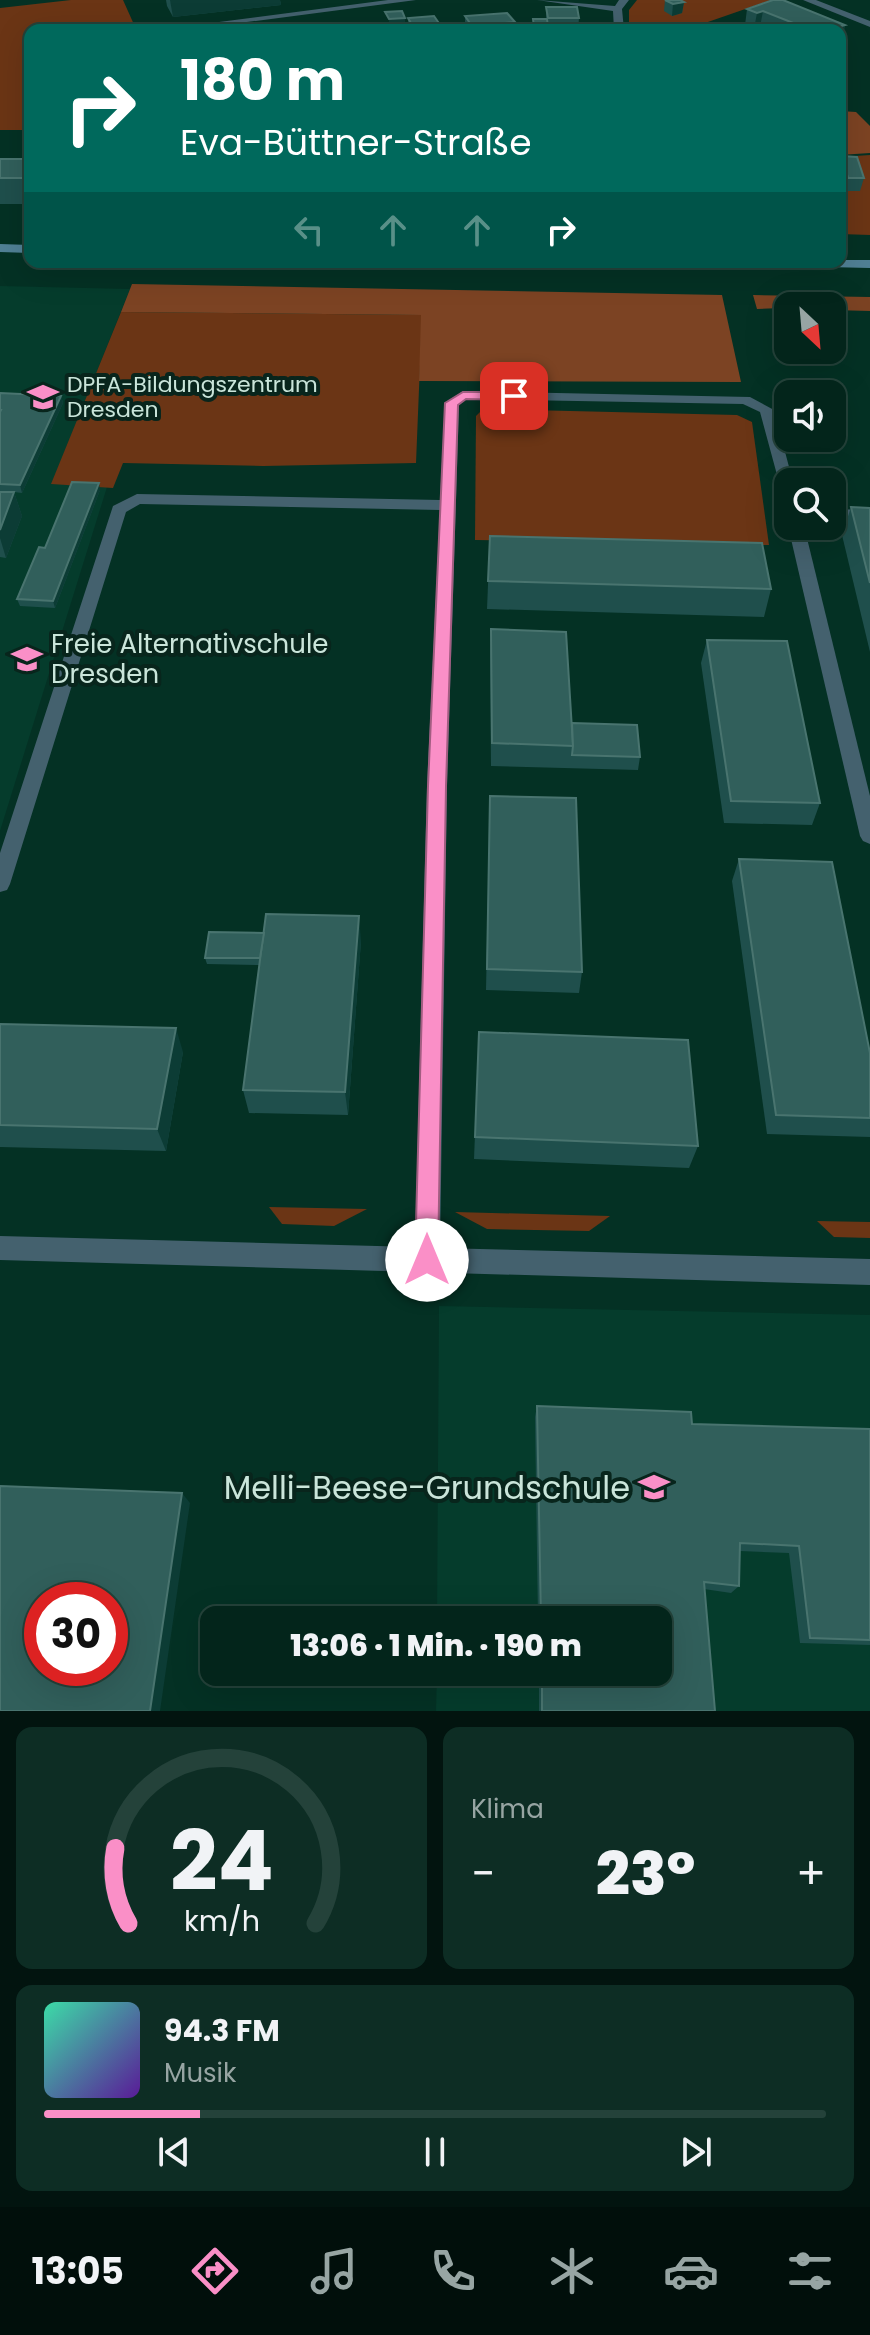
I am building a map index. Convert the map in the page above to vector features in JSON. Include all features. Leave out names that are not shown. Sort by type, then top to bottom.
[{"type":"main road","points":[[0,248],[24,249]]},
{"type":"main road","points":[[846,263],[870,264]]},
{"type":"street","points":[[212,24],[411,0]]},
{"type":"street","points":[[542,0],[620,4],[619,24]]},
{"type":"street","points":[[808,0],[870,24]]},
{"type":"street","points":[[427,1260],[437,770],[452,403],[463,395],[745,400],[767,410],[782,468]]},
{"type":"street","points":[[0,884],[119,509],[137,499],[449,505]]},
{"type":"street","points":[[846,514],[870,515]]},
{"type":"street","points":[[799,540],[870,836]]},
{"type":"street","points":[[0,1248],[870,1272]]},
{"type":"shaded area","points":[[71,0],[123,0],[134,24],[24,24],[24,130],[0,130],[0,8]]},
{"type":"shaded area","points":[[637,0],[771,0],[706,24],[629,24],[629,10]]},
{"type":"shaded area","points":[[846,111],[856,112],[870,126],[870,153],[846,155]]},
{"type":"shaded area","points":[[870,155],[870,235],[846,234],[846,157]]},
{"type":"shaded area","points":[[132,284],[722,295],[741,382],[419,381],[421,315],[121,312]]},
{"type":"shaded area","points":[[0,286],[130,289],[52,483],[107,487],[0,831]]},
{"type":"shaded area","points":[[753,295],[774,295],[774,308],[757,309]]},
{"type":"shaded area","points":[[846,297],[870,297],[870,311],[846,310]]},
{"type":"shaded area","points":[[121,312],[422,315],[416,463],[263,466],[123,463],[113,488],[51,484]]},
{"type":"shaded area","points":[[483,409],[737,415],[752,422],[769,545],[475,540],[476,416]]},
{"type":"shaded area","points":[[269,1207],[367,1209],[334,1226],[282,1224]]},
{"type":"shaded area","points":[[455,1212],[610,1216],[589,1231],[487,1229]]},
{"type":"shaded area","points":[[817,1221],[870,1222],[870,1238],[834,1237]]},
{"type":"shaded area","name":"Melli-Beese-Grundschule","points":[[439,1306],[870,1315],[870,1711],[436,1711],[437,1686],[672,1686],[672,1606],[437,1606]]},
{"type":"building","points":[[665,0],[680,0],[684,2],[673,4]]},
{"type":"building","points":[[773,0],[783,0],[843,24],[796,24],[763,11],[757,13],[747,9]]},
{"type":"building","points":[[546,7],[577,7],[579,18],[548,18]]},
{"type":"building","points":[[402,11],[405,18],[389,19],[385,12]]},
{"type":"building","points":[[507,13],[515,22],[471,24],[465,16]]},
{"type":"building","points":[[434,16],[440,24],[412,24],[408,18]]},
{"type":"building","points":[[533,19],[547,19],[548,24],[534,24]]},
{"type":"building","points":[[846,156],[857,157],[864,178],[848,178]]},
{"type":"building","points":[[0,159],[24,159],[24,178],[0,178]]},
{"type":"building","points":[[0,393],[61,396],[20,485],[0,484]]},
{"type":"building","points":[[72,482],[99,483],[53,601],[17,599],[39,547],[45,548]]},
{"type":"building","points":[[0,492],[14,492],[0,530]]},
{"type":"building","points":[[851,507],[870,508],[870,583]]},
{"type":"building","points":[[490,536],[762,543],[771,589],[488,581]]},
{"type":"building","points":[[491,629],[566,632],[573,746],[492,743]]},
{"type":"building","points":[[707,640],[787,641],[820,803],[731,801]]},
{"type":"building","points":[[572,723],[637,725],[640,757],[572,755]]},
{"type":"building","points":[[490,796],[576,798],[582,972],[487,969]]},
{"type":"building","points":[[739,859],[832,862],[870,1053],[870,1118],[776,1115]]},
{"type":"building","points":[[266,914],[359,916],[345,1092],[243,1090]]},
{"type":"building","points":[[209,932],[264,933],[260,958],[205,958]]},
{"type":"building","points":[[0,1024],[176,1028],[157,1129],[0,1125]]},
{"type":"building","points":[[479,1032],[688,1040],[698,1146],[475,1137]]},
{"type":"building","points":[[537,1406],[691,1412],[692,1424],[870,1429],[870,1640],[810,1638],[799,1546],[740,1543],[739,1586],[704,1582],[715,1711],[542,1711],[542,1686],[672,1686],[672,1606],[541,1606]]},
{"type":"building","points":[[0,1486],[182,1493],[150,1711],[0,1711]]},
{"type":"place","name":"DPFA-Bildungszentrum Dresden","points":[[43,397]]},
{"type":"place","name":"Freie Alternativschule Dresden","points":[[27,659]]},
{"type":"place","name":"Melli-Beese-Grundschule","points":[[654,1487]]},
{"type":"route","points":[[427,1260],[430,1017],[452,403],[463,395],[514,396]]}]
